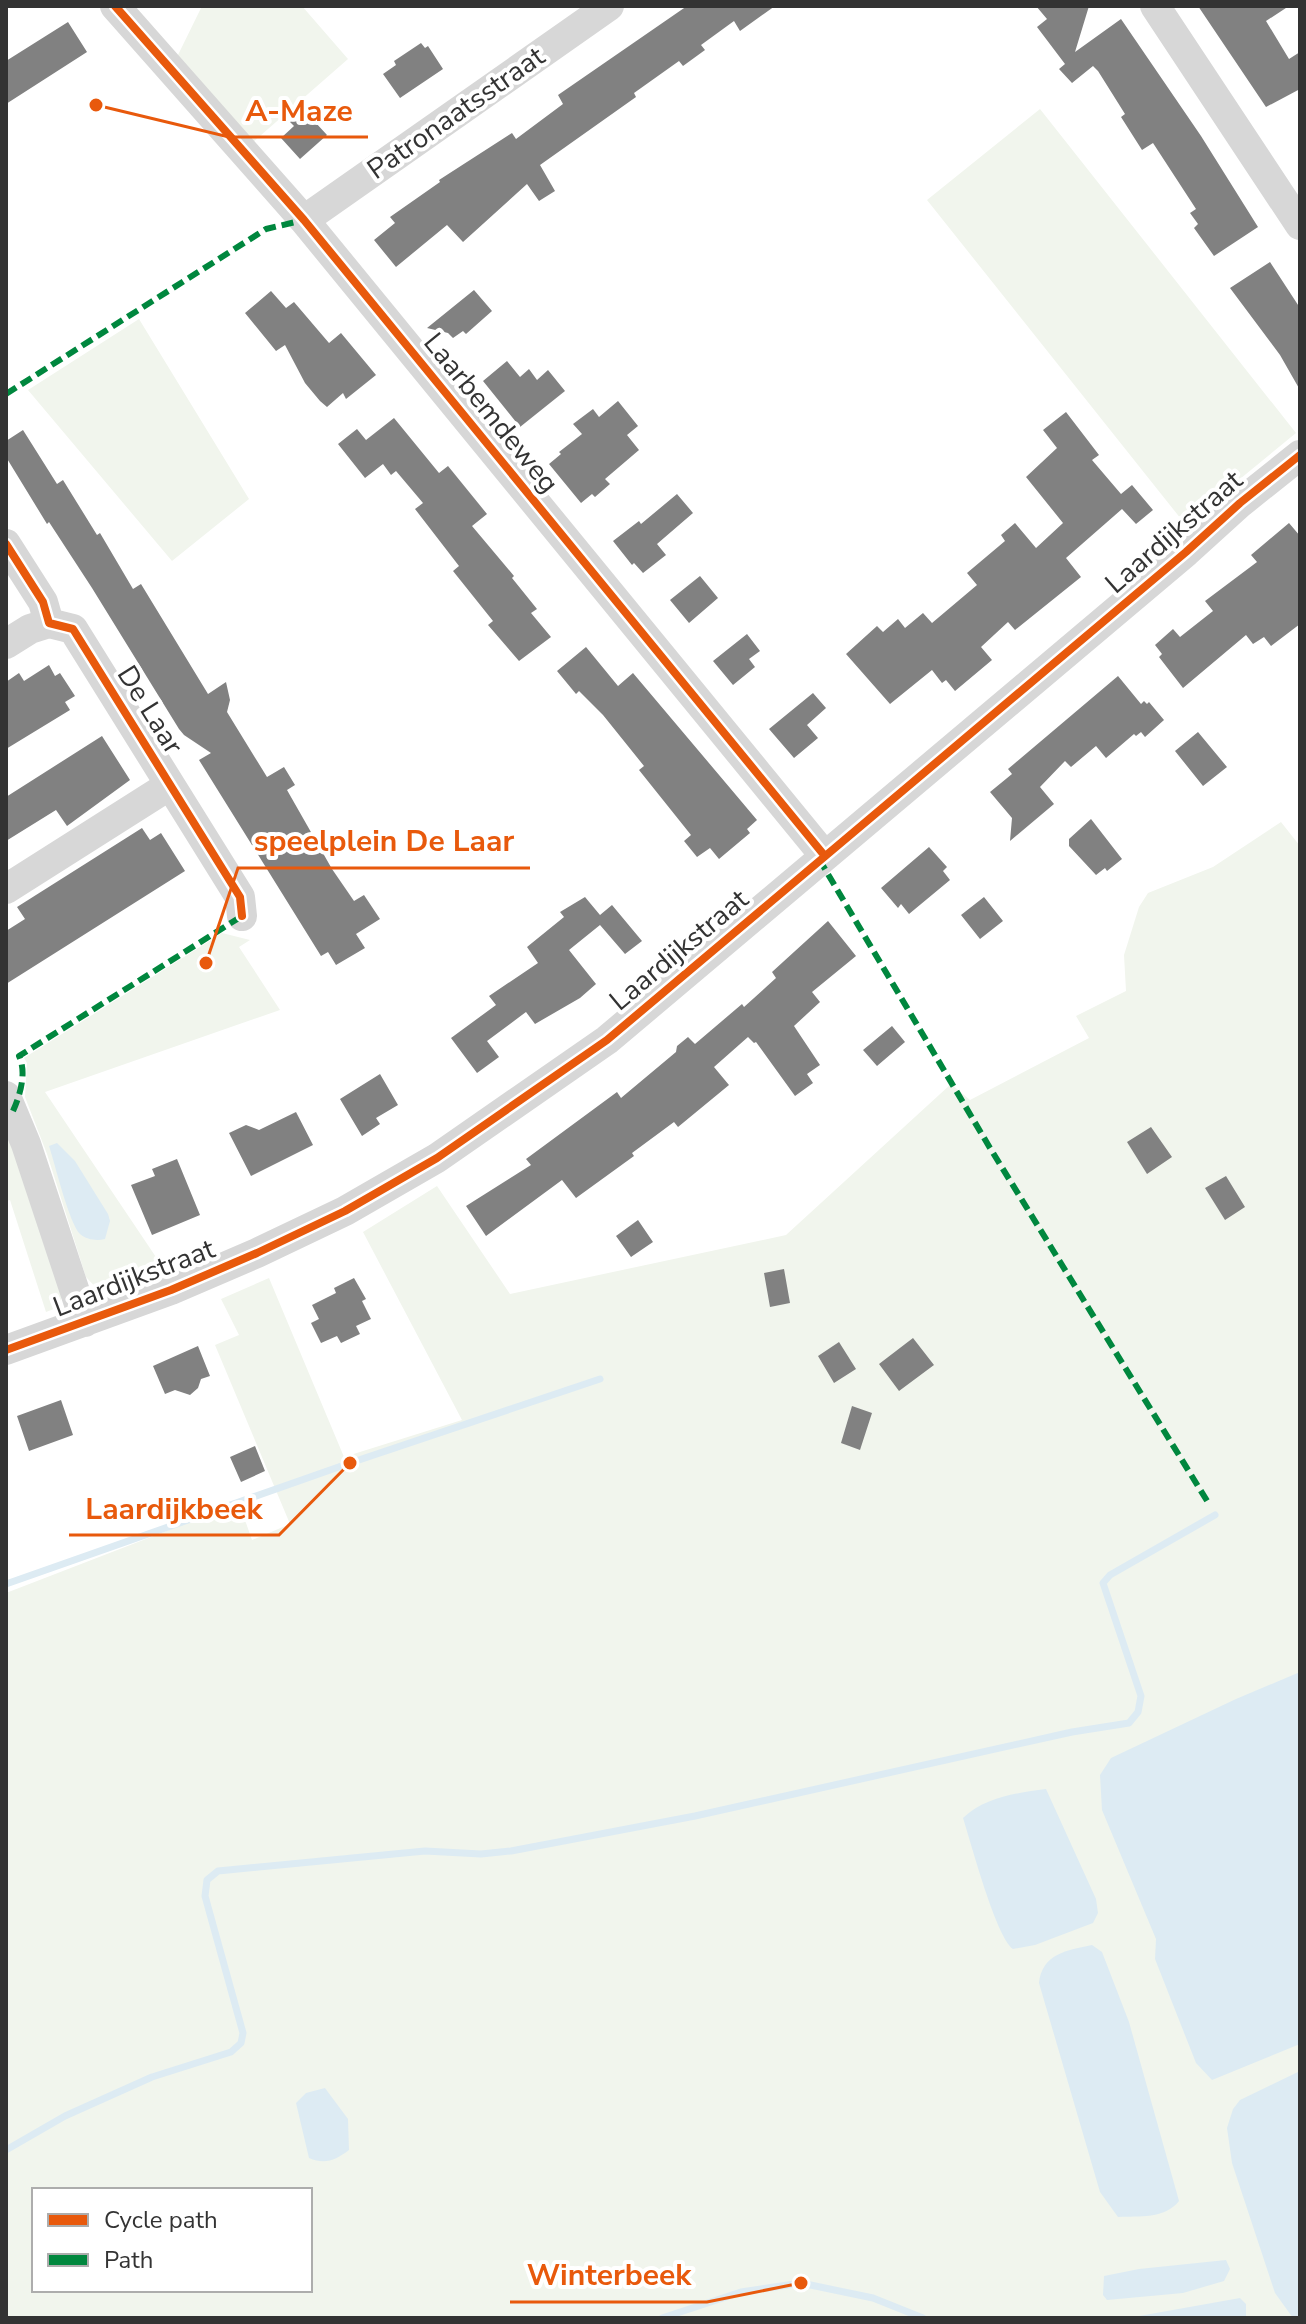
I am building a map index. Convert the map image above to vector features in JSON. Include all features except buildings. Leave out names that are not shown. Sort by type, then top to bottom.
[{"type":"street","name":"Laarbemdeweg","points":[[115,6],[304,220],[824,855]]},
{"type":"street","name":"Patronaatsstraat","points":[[304,220],[609,6]]},
{"type":"street","points":[[1155,6],[1300,225]]},
{"type":"street","name":"Laardijkstraat","points":[[6,1350],[171,1290],[257,1253],[345,1211],[437,1158],[607,1040],[1300,455]]},
{"type":"street","points":[[6,544],[43,602],[49,623],[30,629],[6,644]]},
{"type":"street","name":"De Laar","points":[[49,623],[73,629],[240,897],[242,916]]},
{"type":"street","name":"De Laar","points":[[6,889],[170,785]]},
{"type":"street","points":[[6,1096],[26,1144],[85,1322]]},
{"type":"shaded area","points":[[202,6],[302,6],[348,59],[252,143],[177,57]]},
{"type":"shaded area","points":[[1040,109],[1296,433],[1185,524],[927,200]]},
{"type":"shaded area","points":[[139,319],[249,499],[172,561],[28,390]]},
{"type":"shaded area","points":[[1281,822],[1300,846],[1300,2318],[6,2318],[6,1593],[239,1503],[252,1540],[290,1524],[215,1345],[239,1335],[221,1299],[269,1278],[344,1457],[462,1420],[363,1232],[437,1186],[510,1294],[786,1235],[951,1084],[970,1100],[1089,1038],[1076,1016],[1126,991],[1124,955],[1139,907],[1148,893],[1213,867]]},
{"type":"shaded area","points":[[222,933],[250,940],[239,947],[280,1010],[45,1092],[164,1269],[100,1292],[86,1277],[47,1154],[25,1097],[27,1063],[24,1058]]},
{"type":"shaded area","points":[[6,1122],[62,1296],[59,1307],[46,1312],[10,1200],[6,1201]]},
{"type":"shaded area","points":[[57,1143],[75,1161],[108,1214],[110,1221],[105,1239],[86,1238],[76,1228],[49,1146]]},
{"type":"shaded area","points":[[1300,1672],[1300,2044],[1212,2080],[1196,2063],[1155,1959],[1156,1939],[1102,1810],[1100,1775],[1111,1758]]},
{"type":"shaded area","points":[[1046,1789],[1096,1899],[1098,1913],[1093,1923],[1035,1945],[1013,1949],[1006,1941],[992,1909],[963,1818],[991,1801]]},
{"type":"shaded area","points":[[1092,1945],[1102,1952],[1129,2022],[1179,2201],[1159,2214],[1118,2217],[1100,2192],[1039,1983],[1041,1973],[1050,1960],[1065,1952]]},
{"type":"shaded area","points":[[1300,2071],[1300,2318],[1293,2318],[1275,2293],[1232,2163],[1227,2128],[1233,2109],[1240,2100]]},
{"type":"shaded area","points":[[325,2088],[348,2119],[349,2150],[335,2159],[320,2161],[309,2158],[296,2103],[306,2093]]},
{"type":"shaded area","points":[[1226,2260],[1230,2269],[1224,2281],[1183,2293],[1107,2300],[1103,2295],[1104,2276]]},
{"type":"shaded area","points":[[1240,2298],[1246,2304],[1246,2318],[1128,2318]]},
{"type":"waterway","points":[[6,1584],[600,1379]]},
{"type":"waterway","points":[[6,2150],[65,2116],[152,2077],[231,2052],[241,2043],[243,2033],[205,1896],[207,1880],[218,1871],[425,1851],[481,1854],[511,1851],[695,1816],[1072,1732],[1129,1723],[1138,1712],[1141,1696],[1103,1583],[1110,1575],[1215,1515]]},
{"type":"waterway","points":[[662,2318],[741,2292],[801,2283],[873,2298],[923,2318]]},
{"type":"marked path","points":[[6,394],[266,229],[304,220]]},
{"type":"marked path","points":[[819,859],[990,1148],[1209,1504]]},
{"type":"marked path","points":[[13,1111],[22,1077],[19,1056],[242,916]]},
{"type":"cycle path","points":[[115,6],[304,220],[824,855]]},
{"type":"cycle path","points":[[6,1350],[171,1290],[257,1253],[345,1211],[437,1158],[607,1040],[1300,455]]},
{"type":"cycle path","points":[[6,544],[43,602],[49,623],[73,629],[240,897],[242,916]]},
{"type":"place","name":"A-Maze","points":[[96,105]]},
{"type":"place","name":"speelplein De Laar","points":[[206,963]]},
{"type":"place","name":"Laardijkbeek","points":[[350,1463]]},
{"type":"place","name":"Winterbeek","points":[[801,2283]]}]
